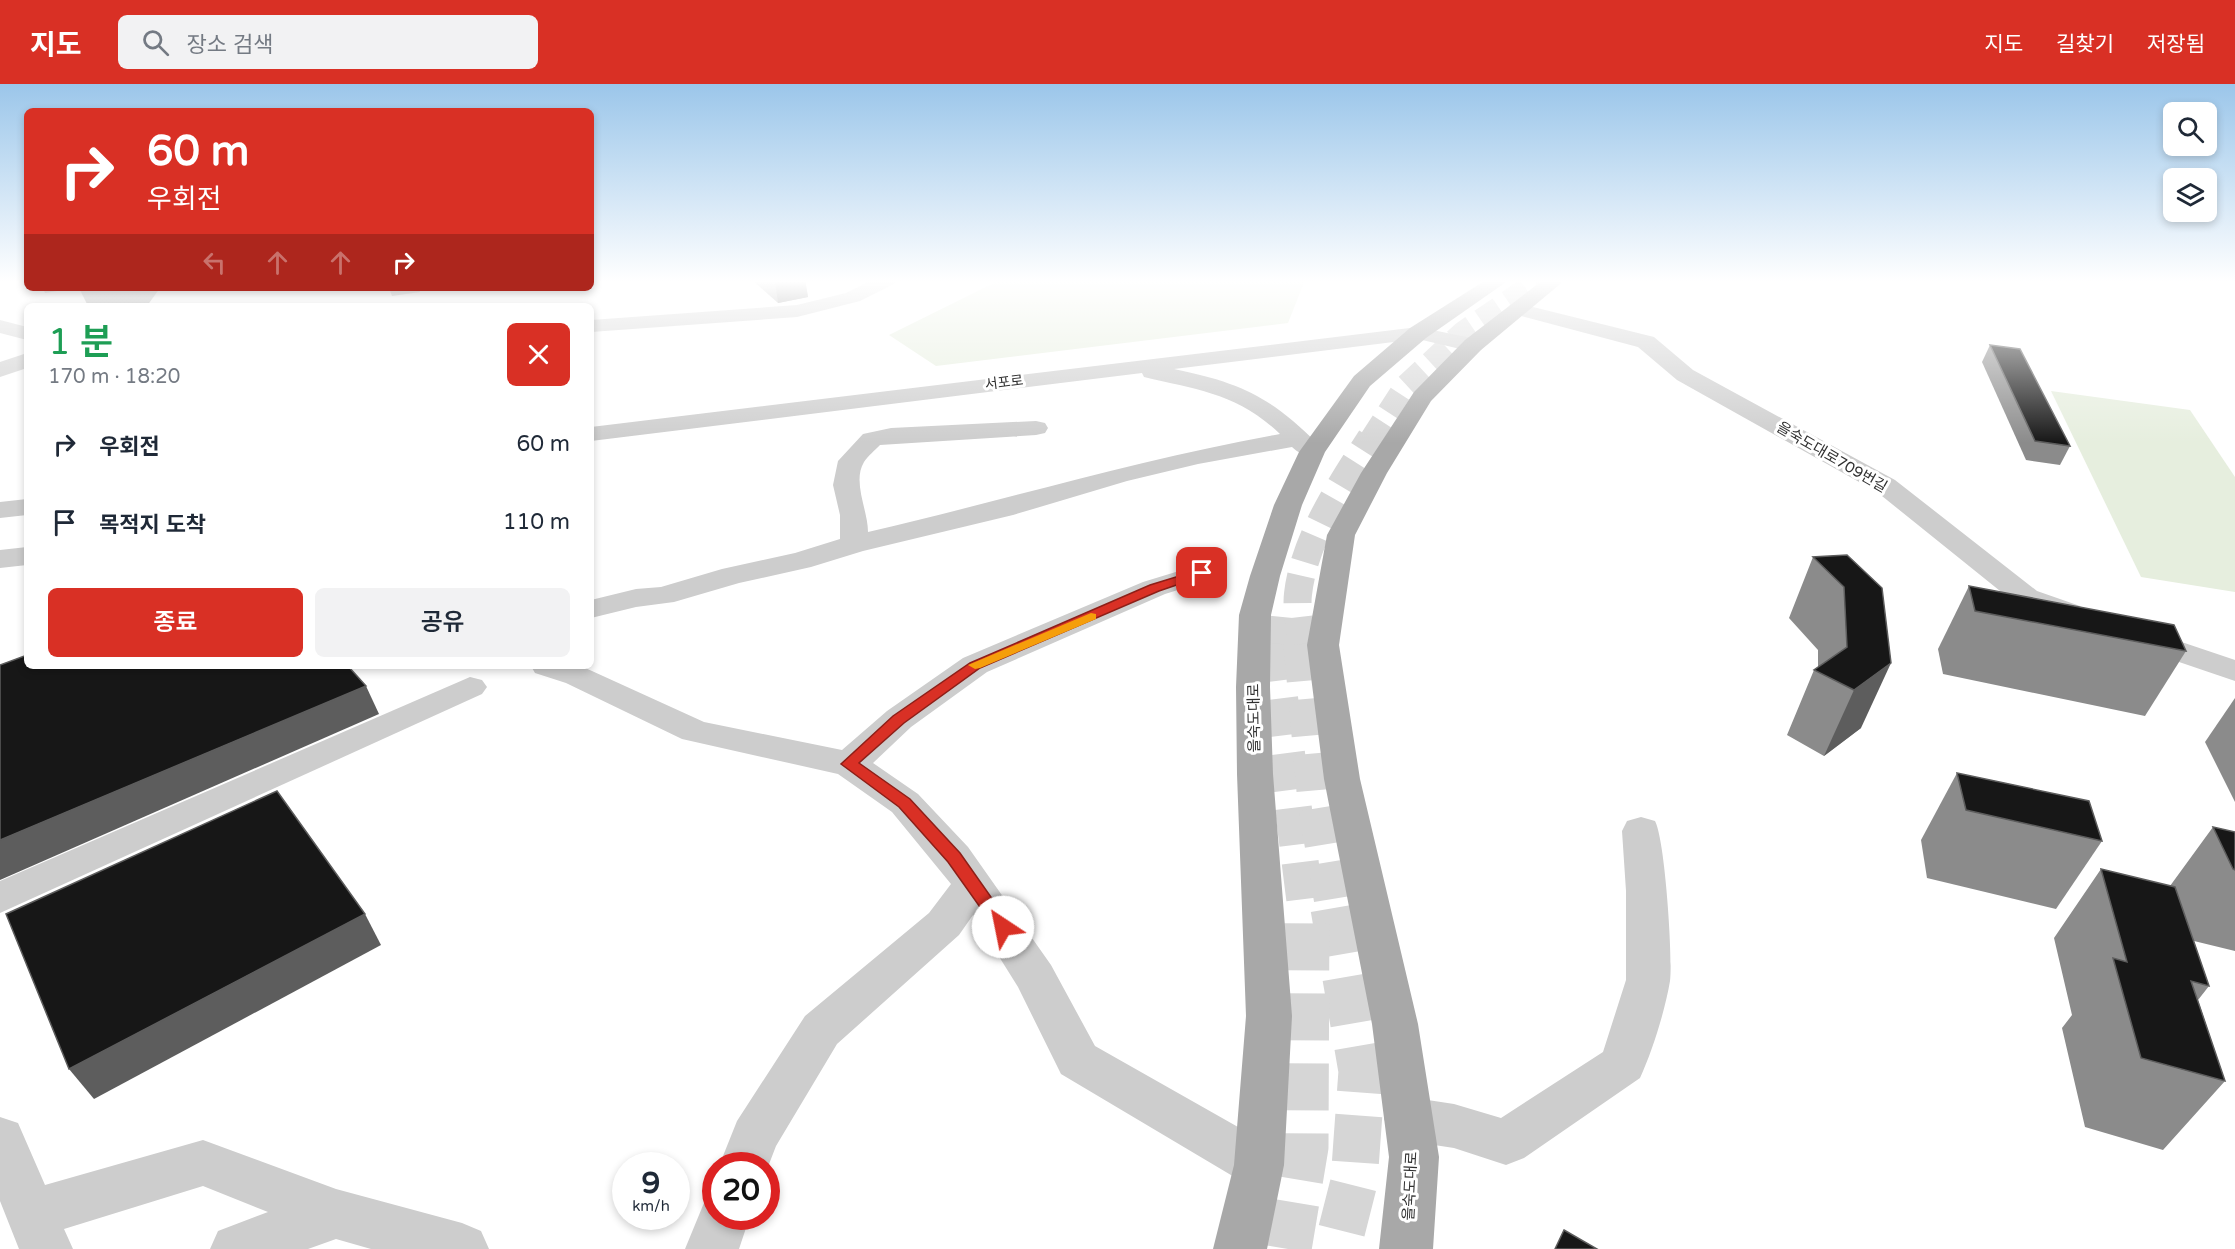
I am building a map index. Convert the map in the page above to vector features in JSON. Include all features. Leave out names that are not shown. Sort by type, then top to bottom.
[{"type":"main road","name":"을숙도대로","points":[[1240,1249],[1259,1165],[1269,1016],[1255,774],[1255,615],[1305,445],[1362,381],[1416,334]]},
{"type":"main road","name":"을숙도대로","points":[[1406,1249],[1414,1157],[1395,1024],[1342,778],[1323,645],[1341,535],[1374,473],[1422,397],[1486,334]]},
{"type":"street","name":"서포로","points":[[594,434],[1406,334]]},
{"type":"street","name":"서포로","points":[[1424,334],[1473,345]]},
{"type":"street","name":"을숙도대로709번길","points":[[1616,334],[1646,342],[1685,375],[1886,486],[2026,597],[2235,671]]},
{"type":"street","points":[[0,370],[24,361]]},
{"type":"street","points":[[1127,367],[1190,379],[1248,398],[1274,416],[1305,445]]},
{"type":"street","points":[[854,544],[854,515],[846,485],[851,460],[872,439],[891,435],[1036,428]]},
{"type":"street","points":[[594,608],[636,598],[663,596],[733,575],[801,561],[854,544],[1003,509],[1119,475],[1198,456],[1305,445]]},
{"type":"street","points":[[0,510],[24,507]]},
{"type":"street","points":[[0,560],[24,556]]},
{"type":"street","points":[[849,764],[898,719],[975,665],[1154,588],[1202,573]]},
{"type":"street","points":[[556,669],[578,676],[694,731],[849,764],[905,803],[954,857],[974,884],[1035,977],[1078,1060],[1259,1165]]},
{"type":"street","points":[[0,898],[470,687]]},
{"type":"street","points":[[1408,1119],[1454,1126],[1506,1142],[1623,1064],[1648,980],[1646,891],[1641,831]]},
{"type":"street","points":[[749,1152],[755,1137],[821,1030],[944,924],[974,884]]},
{"type":"street","points":[[0,1139],[38,1232],[203,1163],[336,1214],[462,1249]]},
{"type":"street","points":[[237,1249],[336,1214]]},
{"type":"street","points":[[712,1249],[719,1230]]},
{"type":"green space","points":[[890,334],[1195,334],[936,366]]},
{"type":"green space","points":[[2051,391],[2190,410],[2235,477],[2235,592],[2141,577]]},
{"type":"building","points":[[1990,345],[2020,349],[2070,446],[2035,441]]},
{"type":"building","points":[[1847,555],[1882,588],[1891,663],[1854,690],[1814,670],[1847,647],[1844,587],[1813,557]]},
{"type":"building","points":[[1969,586],[2174,625],[2186,651],[1975,611]]},
{"type":"building","points":[[24,656],[24,669],[351,669],[366,686],[0,840],[0,665]]},
{"type":"building","points":[[1957,773],[2089,801],[2102,841],[1966,810]]},
{"type":"building","points":[[277,791],[365,914],[69,1069],[6,914]]},
{"type":"building","points":[[2213,827],[2235,832],[2235,870],[2233,869]]},
{"type":"building","points":[[2101,869],[2175,887],[2209,986],[2191,981],[2225,1081],[2141,1058],[2113,958],[2127,962]]},
{"type":"building","points":[[1564,1230],[1597,1249],[1555,1249]]},
{"type":"tunnel","points":[[1370,440],[1405,386],[1460,334]]},
{"type":"tunnel","points":[[1302,645],[1298,594],[1308,553],[1326,512],[1371,438]]},
{"type":"tunnel","points":[[1281,645],[1285,605]]},
{"type":"tunnel","points":[[1281,644],[1277,678],[1306,909]]},
{"type":"tunnel","points":[[1302,644],[1316,802],[1334,909]]},
{"type":"tunnel","points":[[1334,908],[1362,1071],[1354,1182],[1337,1249]]},
{"type":"tunnel","points":[[1288,1249],[1305,1147],[1306,909]]},
{"type":"slow traffic","points":[[975,665],[1091,617]]},
{"type":"route","points":[[1003,927],[954,857],[905,803],[849,764],[898,719],[975,665],[1063,630],[1154,588],[1202,573]]}]
